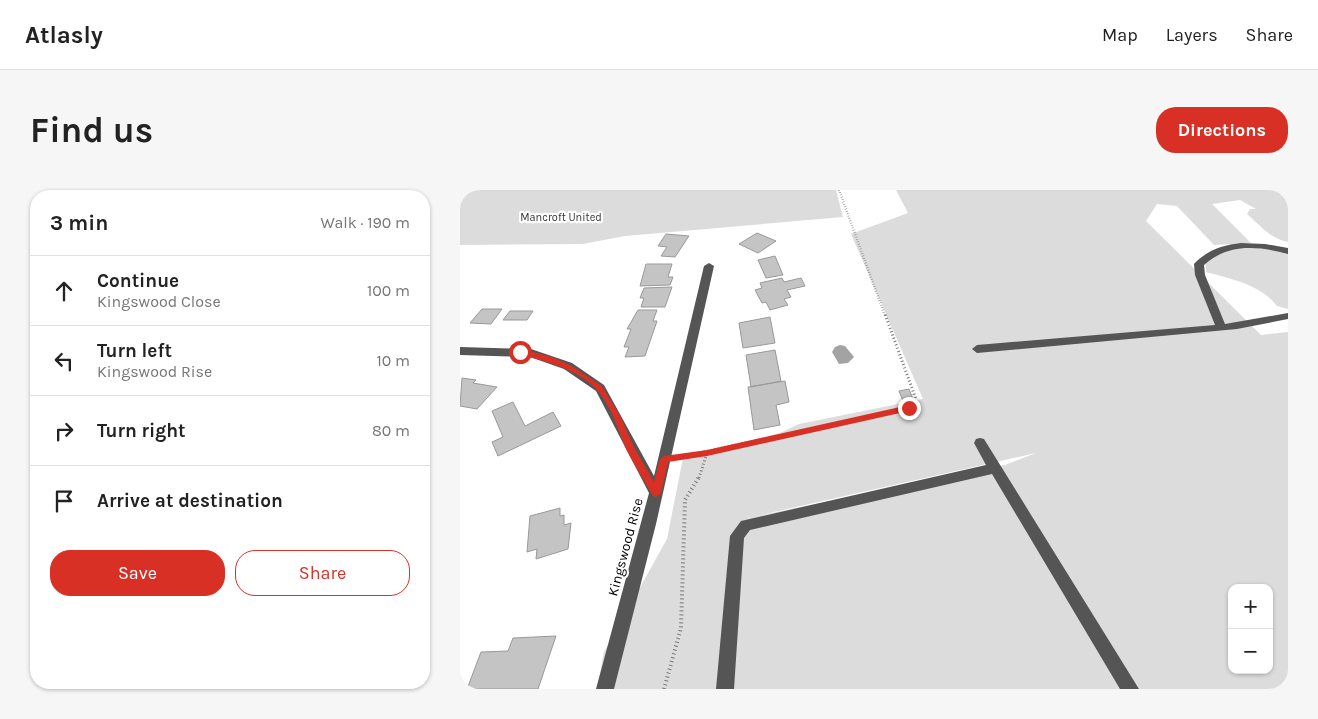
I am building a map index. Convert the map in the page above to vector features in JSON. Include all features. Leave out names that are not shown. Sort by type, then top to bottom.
[{"type":"street","points":[[1221,327],[1200,275],[1199,264],[1207,255],[1224,248],[1271,246],[1288,251]]},
{"type":"street","name":"Kingswood Rise","points":[[605,689],[656,493],[709,266]]},
{"type":"street","points":[[977,349],[1074,342],[1163,331],[1221,327],[1288,316]]},
{"type":"street","points":[[460,351],[531,353],[568,366],[600,388],[618,418],[631,450],[656,493]]},
{"type":"street","points":[[980,443],[1130,689]]},
{"type":"street","points":[[724,689],[737,536],[746,525],[995,468]]},
{"type":"path","points":[[664,459],[707,453],[909,408],[917,402],[839,190]]},
{"type":"path","points":[[664,689],[681,628],[686,500],[700,476],[707,453]]},
{"type":"green space","name":"Mancroft United","points":[[460,190],[836,190],[843,217],[625,236],[583,244],[460,245]]},
{"type":"green space","points":[[896,190],[1288,190],[1288,242],[1276,238],[1261,227],[1247,214],[1250,209],[1256,209],[1240,200],[1212,204],[1251,243],[1214,245],[1177,206],[1157,204],[1146,221],[1261,335],[1288,332],[1288,689],[597,689],[604,652],[667,539],[683,458],[780,433],[799,424],[923,399],[851,234],[908,213]],"holes":[[[1036,453],[1005,465],[747,518]]]},
{"type":"green space","points":[[1259,247],[1288,252],[1288,309],[1277,306],[1263,293],[1254,288],[1236,280],[1206,272],[1205,261],[1226,250]]},
{"type":"shaded area","points":[[845,346],[854,357],[848,363],[839,364],[832,352],[835,347]]},
{"type":"building","points":[[757,233],[776,241],[758,253],[739,244]]},
{"type":"building","points":[[666,234],[689,236],[675,257],[661,256],[667,247],[658,246]]},
{"type":"building","points":[[775,256],[783,275],[766,278],[758,260]]},
{"type":"building","points":[[646,264],[672,264],[668,277],[673,277],[670,285],[640,286]]},
{"type":"building","points":[[782,278],[784,282],[801,278],[805,286],[787,290],[791,297],[784,299],[788,305],[770,310],[766,302],[762,303],[755,290],[762,288],[760,283]]},
{"type":"building","points":[[672,287],[665,307],[641,307],[644,298],[640,298],[644,288]]},
{"type":"building","points":[[482,309],[502,309],[491,324],[470,323]]},
{"type":"building","points":[[638,310],[657,310],[653,321],[657,321],[645,356],[625,357],[629,347],[624,347],[631,329],[627,329]]},
{"type":"building","points":[[510,311],[533,311],[527,320],[503,320]]},
{"type":"building","points":[[770,317],[775,343],[743,348],[739,323]]},
{"type":"building","points":[[775,350],[781,381],[751,387],[746,355]]},
{"type":"building","points":[[462,378],[476,380],[473,383],[497,387],[477,409],[460,406]]},
{"type":"building","points":[[785,381],[789,402],[776,405],[780,425],[754,430],[748,387]]},
{"type":"building","points":[[909,389],[913,399],[903,401],[899,391]]},
{"type":"building","points":[[513,402],[525,426],[553,412],[561,426],[498,456],[492,442],[503,437],[492,411]]},
{"type":"building","points":[[560,508],[560,516],[564,515],[564,525],[571,523],[568,549],[536,559],[537,549],[527,552],[530,516]]},
{"type":"building","points":[[556,636],[538,689],[467,689],[481,652],[508,651],[513,638]]},
{"type":"route","points":[[520,352],[531,353],[568,366],[600,388],[618,418],[631,450],[656,493],[664,459],[707,453],[909,408]]}]
